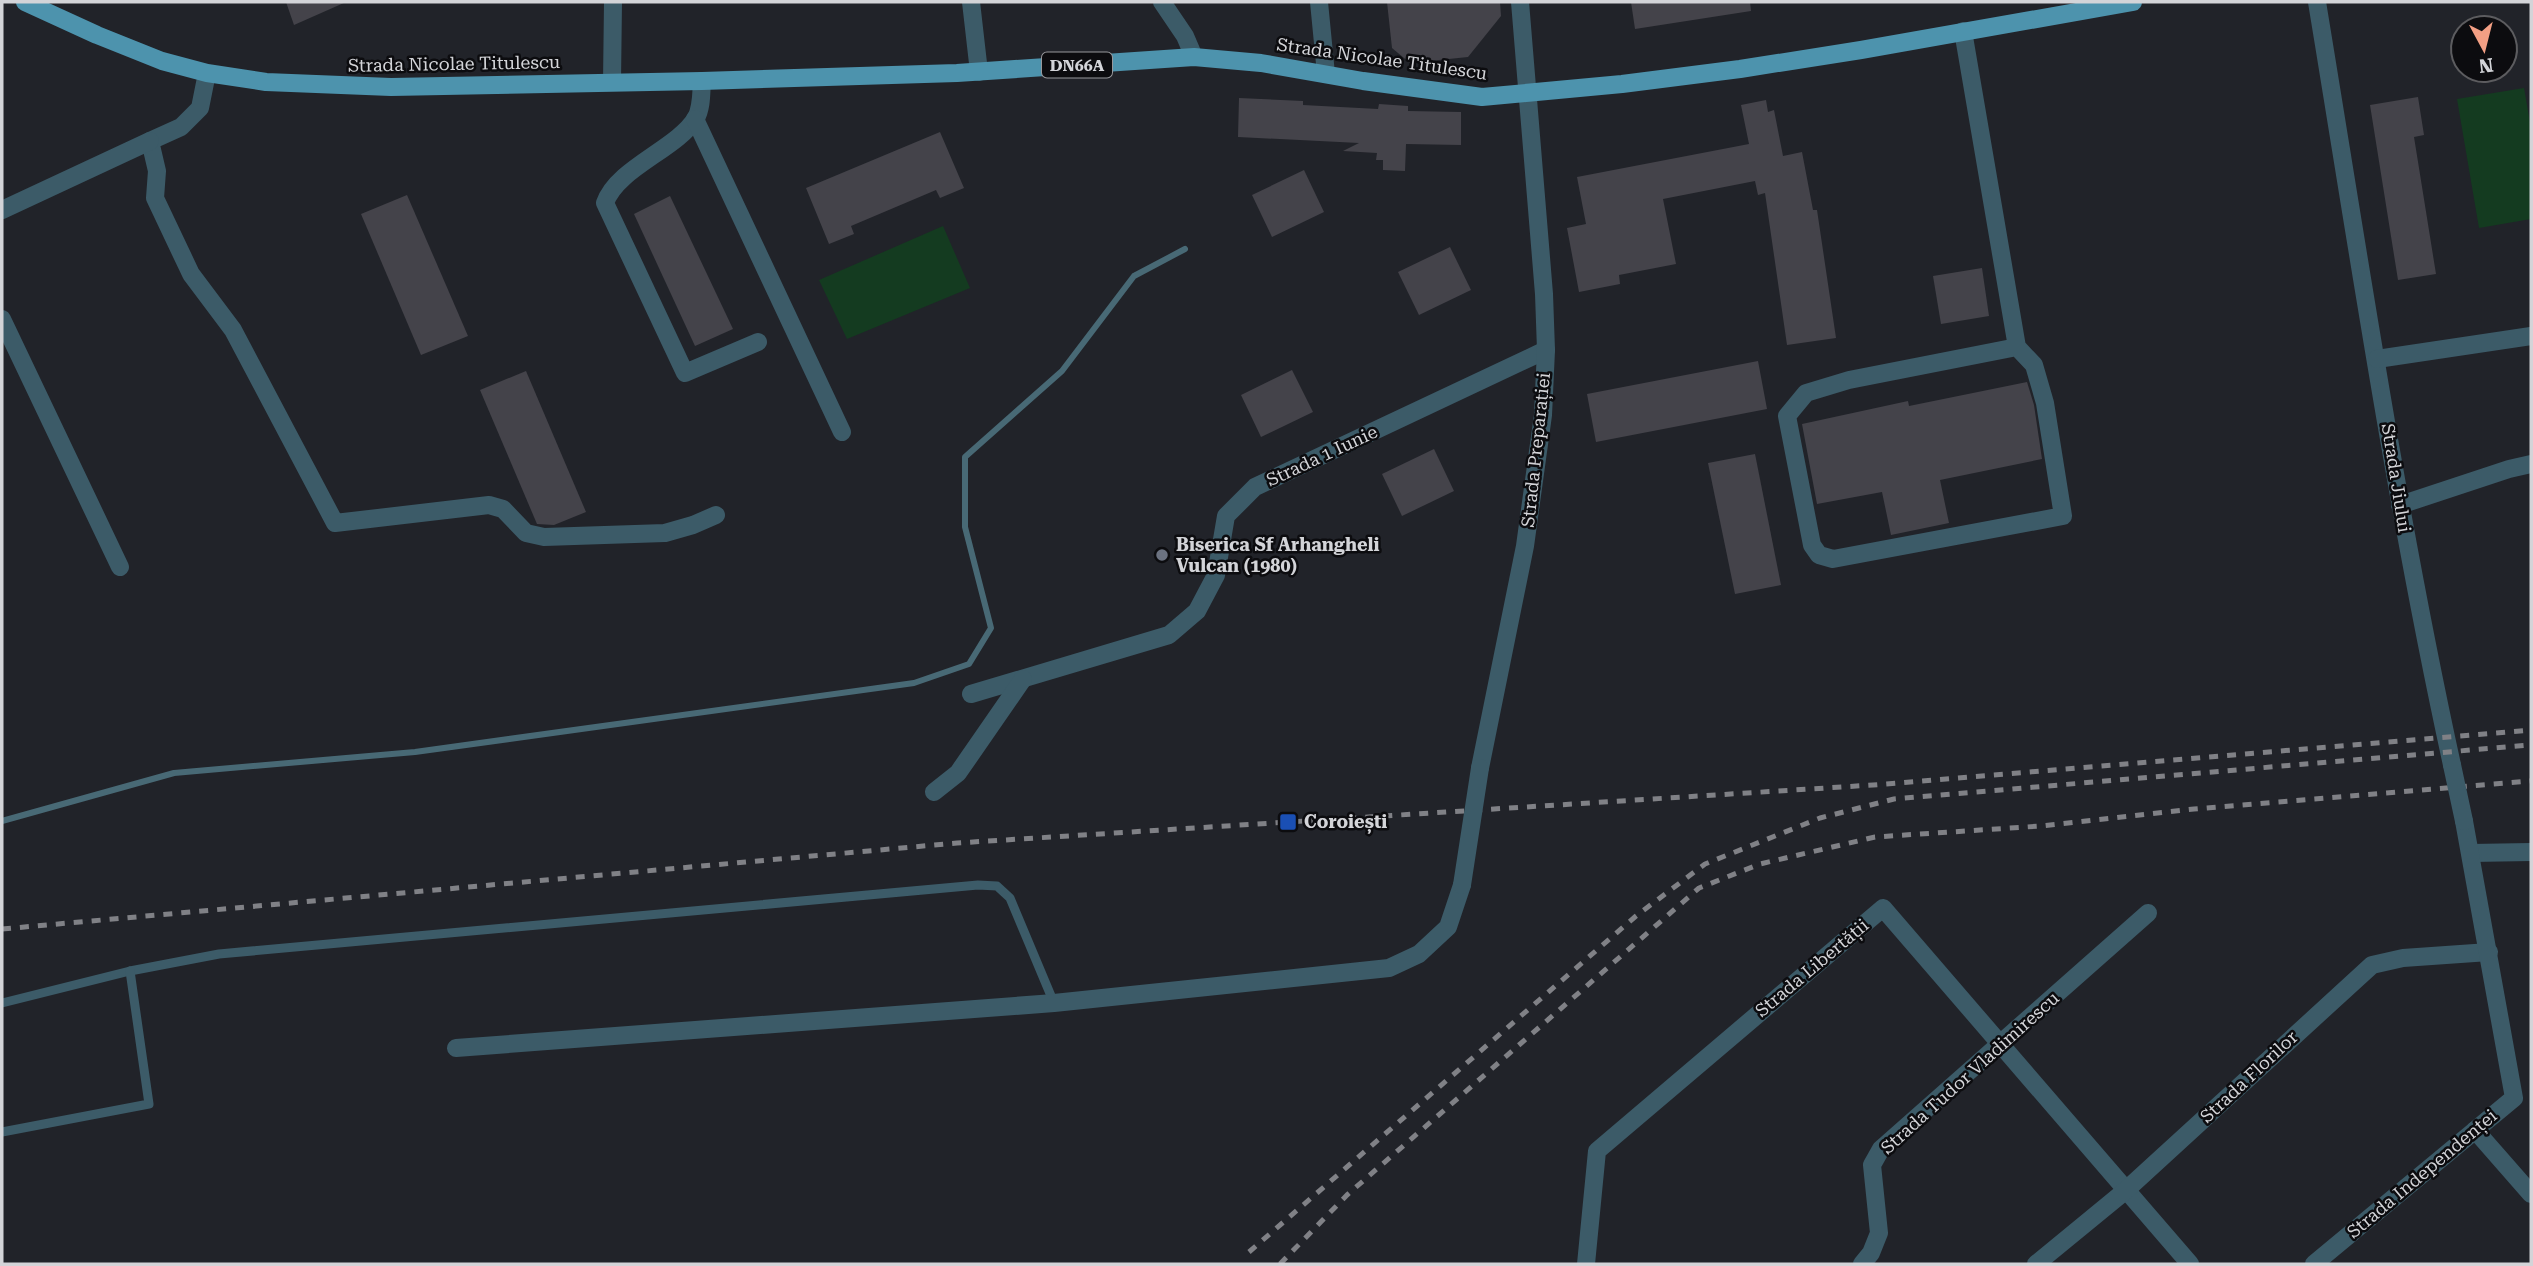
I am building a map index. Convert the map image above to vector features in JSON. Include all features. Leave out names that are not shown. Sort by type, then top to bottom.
[{"type":"main road","name":"Strada Nicolae Titulescu","points":[[25,2],[149,56],[207,73],[266,82],[391,87],[702,81],[979,72],[1194,57],[1236,60],[1469,96],[1527,94],[1740,69],[2133,2]]},
{"type":"street","points":[[612,82],[613,2]]},
{"type":"street","points":[[971,2],[979,72]]},
{"type":"street","points":[[1162,2],[1185,36],[1194,57]]},
{"type":"street","points":[[1320,2],[1326,74]]},
{"type":"street","name":"Strada Preparației","points":[[456,1048],[1054,1003],[1389,968],[1419,954],[1448,927],[1462,885],[1480,768],[1525,546],[1543,415],[1546,350],[1544,294],[1520,2]]},
{"type":"street","name":"Strada Jiului","points":[[2317,2],[2400,505],[2489,952]]},
{"type":"street","points":[[1963,31],[2017,346],[2034,365],[2045,402],[2063,516],[1833,559],[1819,555],[1812,545],[1787,416],[1806,393],[1849,380],[2017,346]]},
{"type":"street","points":[[2,209],[181,127],[200,108],[207,73]]},
{"type":"street","points":[[702,81],[700,108],[695,119],[684,131],[629,173],[608,194],[605,202],[685,373],[758,342]]},
{"type":"street","points":[[695,119],[842,432]]},
{"type":"street","points":[[150,141],[157,171],[155,198],[191,274],[233,330],[335,523],[489,505],[503,509],[526,533],[544,537],[665,533],[716,515]]},
{"type":"street","points":[[2,318],[120,567]]},
{"type":"street","points":[[2377,359],[2531,337]]},
{"type":"street","name":"Strada 1 Iunie","points":[[971,694],[1169,635],[1197,611],[1216,575],[1226,516],[1255,487],[1546,350]]},
{"type":"street","points":[[2400,505],[2531,464]]},
{"type":"street","points":[[934,792],[958,773],[1023,679]]},
{"type":"street","points":[[2471,853],[2531,852]]},
{"type":"street","name":"Strada Libertății","points":[[1586,1264],[1597,1151],[1883,908],[2190,1264]]},
{"type":"street","name":"Strada Tudor Vladimirescu","points":[[1862,1264],[1871,1253],[1879,1233],[1872,1165],[1881,1149],[2148,913]]},
{"type":"street","name":"Strada Independenței","points":[[2314,1264],[2514,1098],[2489,952]]},
{"type":"street","name":"Strada Florilor","points":[[2036,1264],[2125,1191],[2372,965],[2403,958],[2489,952]]},
{"type":"street","points":[[2475,1130],[2531,1194]]},
{"type":"lane","points":[[2,1003],[130,971],[219,954],[978,884],[997,886],[1010,898],[1054,1003]]},
{"type":"lane","points":[[2,1132],[149,1104],[130,971]]},
{"type":"green space","points":[[2524,88],[2531,128],[2531,219],[2479,228],[2457,99]]},
{"type":"green space","points":[[943,226],[970,288],[847,339],[819,280]]},
{"type":"building","points":[[286,2],[346,2],[294,25]]},
{"type":"building","points":[[1387,2],[1500,2],[1501,16],[1468,57],[1410,63],[1392,48]]},
{"type":"building","points":[[1631,2],[1750,2],[1751,11],[1635,29]]},
{"type":"building","points":[[2418,97],[2424,135],[2414,137],[2436,274],[2398,280],[2370,105]]},
{"type":"building","points":[[1239,98],[1303,101],[1303,105],[1378,109],[1379,104],[1408,106],[1408,111],[1461,112],[1461,145],[1406,144],[1405,171],[1383,170],[1383,160],[1376,160],[1377,153],[1343,151],[1359,143],[1238,137]]},
{"type":"building","points":[[1766,100],[1768,112],[1774,110],[1783,156],[1802,152],[1813,210],[1817,210],[1836,338],[1787,345],[1765,193],[1758,195],[1755,181],[1663,199],[1676,264],[1619,275],[1620,284],[1579,292],[1567,228],[1586,224],[1577,177],[1749,144],[1741,105]]},
{"type":"building","points":[[940,132],[964,188],[940,198],[936,190],[851,226],[854,234],[829,244],[806,188]]},
{"type":"building","points":[[1304,170],[1324,212],[1272,237],[1252,195]]},
{"type":"building","points":[[407,195],[468,336],[421,355],[361,214]]},
{"type":"building","points":[[670,196],[733,329],[695,346],[634,214]]},
{"type":"building","points":[[1450,247],[1471,290],[1419,315],[1398,272]]},
{"type":"building","points":[[1982,268],[1989,316],[1941,324],[1933,276]]},
{"type":"building","points":[[1758,361],[1767,409],[1596,442],[1587,394]]},
{"type":"building","points":[[1292,370],[1313,412],[1261,437],[1241,395]]},
{"type":"building","points":[[526,371],[586,512],[554,525],[537,524],[480,390]]},
{"type":"building","points":[[2027,382],[2034,405],[2042,459],[1940,480],[1949,523],[1891,535],[1882,492],[1817,504],[1802,424],[1908,401],[1909,406]]},
{"type":"building","points":[[1434,449],[1454,491],[1402,516],[1382,474]]},
{"type":"building","points":[[1755,454],[1781,585],[1735,594],[1708,463]]},
{"type":"waterway","points":[[2,821],[174,773],[415,752],[914,683],[969,664],[991,628],[965,527],[965,457],[1062,371],[1134,276],[1185,249]]},
{"type":"railway","points":[[2,929],[957,843],[1873,785],[2531,730]]},
{"type":"railway","points":[[1249,1252],[1636,916],[1705,864],[1820,818],[1894,799],[2530,745]]},
{"type":"railway","points":[[1280,1264],[1347,1195],[1699,888],[1760,864],[1875,837],[2041,826],[2194,809],[2531,781]]},
{"type":"place","name":"Biserica Sf Arhangheli Vulcan (1980)","points":[[1162,555]]},
{"type":"place","name":"Coroiești","points":[[1288,822]]}]
